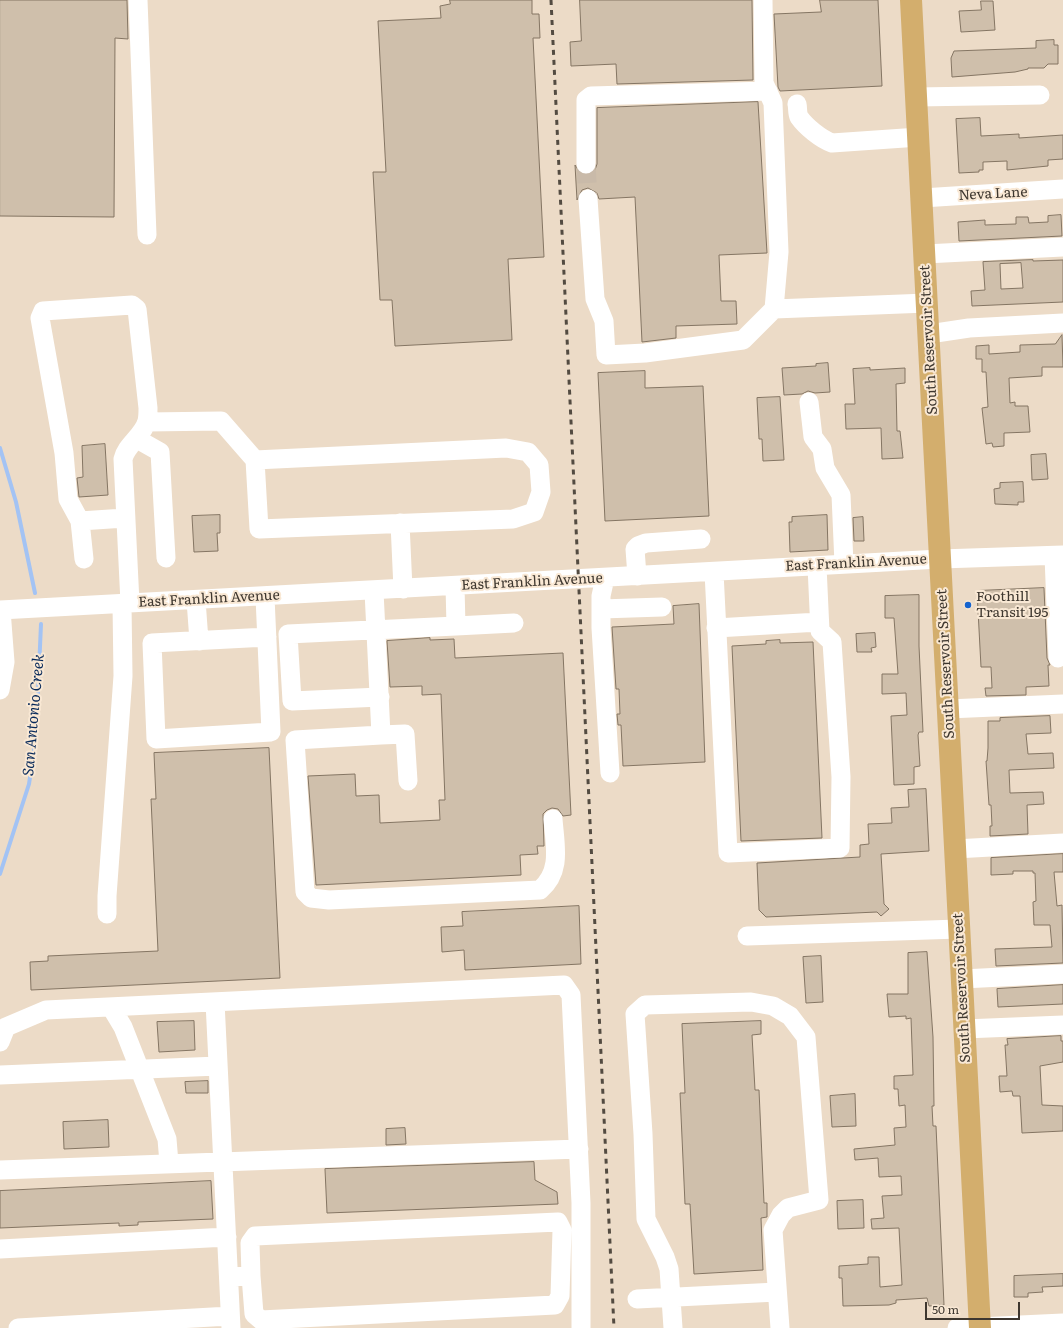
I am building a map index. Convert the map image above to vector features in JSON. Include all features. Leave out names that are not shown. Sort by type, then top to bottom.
[{"type":"main road","name":"South Reservoir Street","points":[[911,0],[928,303],[980,1327]]},
{"type":"street","points":[[138,0],[147,234]]},
{"type":"street","points":[[588,199],[595,299],[604,321],[606,355],[645,353],[743,340],[774,309],[779,252],[773,103],[764,83],[763,0]]},
{"type":"street","points":[[586,164],[586,100],[591,96],[768,91]]},
{"type":"street","points":[[916,97],[1040,95]]},
{"type":"street","points":[[797,104],[798,115],[802,120],[824,140],[832,143],[919,138]]},
{"type":"street","name":"Neva Lane","points":[[922,198],[1063,189]]},
{"type":"street","points":[[925,254],[1063,247]]},
{"type":"street","points":[[774,309],[928,303]]},
{"type":"street","points":[[84,559],[80,520],[68,499],[64,453],[40,318],[43,311],[132,305],[137,309],[148,408],[147,422],[137,439],[124,452],[123,459],[126,603],[107,914]]},
{"type":"street","points":[[929,334],[969,328],[1063,323]]},
{"type":"street","points":[[809,402],[813,437],[822,449],[825,468],[841,496],[844,564]]},
{"type":"street","points":[[147,422],[221,421],[255,460],[259,529],[513,519],[534,512],[541,492],[540,465],[528,452],[506,448],[255,460]]},
{"type":"street","points":[[137,439],[160,452],[166,558]]},
{"type":"street","points":[[80,520],[125,518]]},
{"type":"street","points":[[400,523],[403,589]]},
{"type":"street","points":[[637,576],[635,549],[638,546],[646,543],[701,539]]},
{"type":"street","points":[[1058,555],[1058,658]]},
{"type":"street","name":"East Franklin Avenue","points":[[1,610],[265,597],[940,559],[1058,555]]},
{"type":"street","points":[[714,572],[728,853],[840,848],[841,777],[832,642],[820,631],[817,566]]},
{"type":"street","points":[[605,578],[601,596],[601,609],[610,773]]},
{"type":"street","points":[[455,586],[456,626]]},
{"type":"street","points":[[374,591],[381,735]]},
{"type":"street","points":[[265,597],[267,638],[271,732],[156,739],[152,643],[267,638]]},
{"type":"street","points":[[196,600],[199,641]]},
{"type":"street","points":[[601,609],[662,607]]},
{"type":"street","points":[[0,690],[5,662],[1,610]]},
{"type":"street","points":[[716,628],[819,622]]},
{"type":"street","points":[[380,697],[292,701],[288,634],[377,631],[514,623]]},
{"type":"street","points":[[948,709],[1063,704]]},
{"type":"street","points":[[408,781],[405,734],[294,740],[304,892],[311,898],[329,900],[540,890],[548,883],[556,866],[553,819]]},
{"type":"street","points":[[955,850],[1063,843]]},
{"type":"street","points":[[747,936],[959,929]]},
{"type":"street","points":[[962,979],[1063,974]]},
{"type":"street","points":[[0,1042],[6,1027],[46,1010],[564,985],[571,995],[579,1150],[581,1203],[581,1328]]},
{"type":"street","points":[[18,1328],[231,1322],[215,1002]]},
{"type":"street","points":[[673,1328],[667,1263],[646,1219],[643,1134],[635,1014],[645,1005],[751,1002],[773,1006],[790,1016],[806,1037],[819,1200],[788,1208],[781,1215],[774,1230],[780,1328]]},
{"type":"street","points":[[111,1007],[123,1026],[167,1139],[169,1163]]},
{"type":"street","points":[[964,1029],[1063,1025]]},
{"type":"street","points":[[0,1075],[218,1066]]},
{"type":"street","points":[[0,1170],[579,1150]]},
{"type":"street","points":[[558,1222],[562,1230],[560,1296],[555,1305],[393,1321],[261,1320],[254,1314],[251,1276],[250,1244],[255,1236],[558,1222]]},
{"type":"street","points":[[0,1249],[227,1237]]},
{"type":"street","points":[[229,1277],[251,1276]]},
{"type":"street","points":[[637,1299],[777,1292]]},
{"type":"street","points":[[957,1328],[1063,1323]]},
{"type":"building","points":[[0,0],[127,0],[128,39],[115,38],[114,217],[0,216]]},
{"type":"building","points":[[450,0],[532,0],[532,14],[539,14],[540,38],[533,38],[544,257],[508,259],[512,340],[395,346],[392,300],[380,300],[373,172],[386,172],[378,21],[441,18],[440,6],[450,4]]},
{"type":"building","points":[[580,0],[752,0],[753,80],[617,84],[616,64],[571,66],[570,42],[581,41]]},
{"type":"building","points":[[820,0],[878,0],[882,86],[780,91],[778,87],[774,14],[821,12]]},
{"type":"building","points":[[981,1],[993,1],[995,30],[961,32],[959,11],[981,10]]},
{"type":"building","points":[[1054,40],[1054,45],[1058,45],[1058,64],[1048,64],[1044,68],[1028,68],[1015,72],[952,77],[951,58],[954,51],[1036,48],[1036,41]]},
{"type":"building","points":[[758,102],[767,253],[719,255],[721,301],[736,301],[737,324],[676,326],[676,338],[642,342],[635,197],[599,199],[597,193],[588,188],[582,190],[577,200],[575,165],[580,173],[586,175],[595,170],[597,164],[597,108]]},
{"type":"building","points":[[980,118],[981,136],[1019,134],[1019,138],[1063,135],[1063,159],[1048,160],[1048,166],[1007,170],[1007,161],[983,162],[983,170],[979,170],[979,172],[959,173],[956,119]]},
{"type":"building","points":[[1061,215],[1062,236],[959,241],[958,222],[985,220],[985,225],[1016,224],[1016,217],[1028,217],[1029,223],[1048,222],[1048,216]]},
{"type":"building","points":[[1063,260],[1063,302],[972,306],[971,291],[985,290],[983,262]],"holes":[[[1021,263],[1023,288],[1001,289],[1000,264]]]},
{"type":"building","points":[[1062,335],[1063,367],[1042,367],[1042,376],[1009,378],[1010,403],[1015,402],[1015,406],[1028,406],[1030,432],[1004,433],[1004,446],[993,447],[992,443],[986,444],[982,408],[988,407],[986,372],[982,372],[982,359],[976,359],[976,346],[989,345],[989,354],[1020,352],[1020,345],[1055,344]]},
{"type":"building","points":[[828,363],[830,392],[815,393],[808,391],[802,394],[784,395],[782,368],[816,366],[816,364]]},
{"type":"building","points":[[870,368],[870,370],[905,368],[905,383],[896,384],[897,431],[900,431],[903,458],[882,459],[881,428],[846,429],[845,404],[855,404],[853,369]]},
{"type":"building","points":[[645,371],[645,388],[703,386],[709,516],[605,521],[598,373]]},
{"type":"building","points":[[780,397],[784,460],[763,461],[762,439],[759,439],[757,398]]},
{"type":"building","points":[[105,444],[108,495],[79,497],[77,478],[83,477],[82,446]]},
{"type":"building","points":[[1046,454],[1048,479],[1032,480],[1031,455]]},
{"type":"building","points":[[1023,482],[1024,502],[1018,502],[1018,505],[995,504],[994,489],[1000,488],[1000,483]]},
{"type":"building","points":[[220,515],[220,533],[217,533],[218,551],[194,552],[192,516]]},
{"type":"building","points":[[827,515],[828,550],[790,552],[789,522],[792,522],[792,517]]},
{"type":"building","points":[[863,517],[864,541],[854,541],[853,518]]},
{"type":"building","points":[[1044,588],[1047,658],[1050,665],[1048,665],[1049,686],[1026,687],[1026,695],[986,696],[985,688],[992,688],[991,667],[981,667],[977,591]]},
{"type":"building","points":[[919,595],[919,646],[923,732],[919,732],[918,735],[920,766],[914,767],[914,784],[894,785],[891,716],[907,715],[906,693],[882,694],[882,674],[898,674],[894,618],[885,618],[885,596]]},
{"type":"building","points":[[699,604],[705,762],[623,766],[621,725],[618,725],[617,714],[620,714],[619,689],[616,689],[612,627],[674,624],[673,606]]},
{"type":"building","points":[[875,633],[876,647],[871,648],[872,652],[857,652],[856,634]]},
{"type":"building","points":[[430,638],[430,640],[454,639],[455,658],[563,653],[571,815],[563,816],[558,809],[552,808],[543,814],[544,846],[537,846],[538,854],[520,855],[521,875],[316,885],[308,776],[355,774],[356,796],[379,795],[380,823],[440,820],[439,800],[445,800],[441,694],[422,695],[422,686],[390,687],[387,641]]},
{"type":"building","points":[[780,640],[780,643],[813,642],[822,838],[741,841],[732,646],[766,644],[766,641]]},
{"type":"building","points":[[1050,716],[1051,733],[1026,734],[1028,754],[1053,753],[1054,768],[1009,770],[1010,793],[1043,792],[1044,804],[1027,805],[1028,834],[990,836],[990,826],[992,826],[991,805],[989,805],[986,761],[988,748],[988,721],[1000,721],[1000,718]]},
{"type":"building","points":[[269,748],[280,978],[31,990],[30,962],[48,961],[48,956],[158,951],[151,799],[156,799],[154,753]]},
{"type":"building","points":[[926,789],[929,851],[881,854],[884,904],[889,909],[881,916],[877,912],[766,917],[759,910],[757,863],[860,857],[860,845],[869,844],[868,824],[892,823],[891,808],[909,807],[908,790]]},
{"type":"building","points":[[1063,854],[1063,872],[1054,872],[1057,906],[1062,905],[1063,963],[996,966],[995,949],[1052,947],[1050,925],[1034,925],[1033,902],[1036,901],[1035,873],[1033,873],[1033,871],[1013,871],[1013,874],[991,875],[991,858]]},
{"type":"building","points":[[579,906],[581,964],[465,970],[464,950],[442,952],[441,927],[463,926],[462,912]]},
{"type":"building","points":[[927,952],[933,1037],[934,1106],[932,1106],[933,1126],[936,1126],[944,1305],[929,1306],[927,1298],[896,1300],[896,1303],[889,1305],[843,1306],[842,1278],[839,1278],[839,1266],[868,1264],[868,1257],[879,1257],[880,1287],[902,1285],[899,1228],[872,1229],[871,1219],[884,1218],[882,1196],[902,1195],[901,1176],[879,1177],[878,1158],[855,1160],[854,1149],[895,1145],[894,1128],[906,1127],[905,1105],[899,1106],[898,1089],[894,1089],[894,1076],[913,1075],[911,1018],[906,1019],[906,1016],[889,1017],[887,994],[908,994],[908,953]]},
{"type":"building","points":[[821,956],[823,1002],[806,1003],[803,957]]},
{"type":"building","points":[[1063,985],[1063,1004],[998,1007],[997,989]]},
{"type":"building","points":[[194,1021],[195,1050],[159,1052],[157,1022]]},
{"type":"building","points":[[761,1021],[761,1034],[752,1035],[755,1090],[759,1090],[764,1203],[767,1203],[767,1217],[761,1218],[763,1270],[694,1274],[690,1204],[685,1204],[680,1093],[685,1093],[682,1024]]},
{"type":"building","points":[[1061,1036],[1061,1041],[1063,1041],[1063,1062],[1040,1066],[1042,1105],[1063,1106],[1063,1131],[1022,1133],[1020,1096],[1013,1096],[1012,1091],[1000,1092],[999,1076],[1007,1076],[1005,1045],[1008,1045],[1007,1039]]},
{"type":"building","points":[[208,1081],[208,1093],[186,1093],[185,1082]]},
{"type":"building","points":[[855,1094],[856,1126],[832,1127],[830,1096]]},
{"type":"building","points":[[108,1120],[109,1147],[64,1149],[63,1122]]},
{"type":"building","points":[[405,1128],[406,1144],[386,1145],[386,1129]]},
{"type":"building","points":[[534,1162],[535,1180],[557,1192],[558,1204],[327,1213],[325,1169]]},
{"type":"building","points":[[211,1181],[213,1219],[138,1222],[138,1225],[119,1226],[119,1223],[0,1228],[0,1191]]},
{"type":"building","points":[[863,1200],[864,1228],[838,1229],[837,1201]]},
{"type":"building","points":[[1063,1274],[1063,1286],[1042,1287],[1043,1292],[1028,1293],[1028,1297],[1014,1297],[1014,1276]]},
{"type":"waterway","name":"San Antonio Creek","points":[[0,448],[16,502],[35,593]]},
{"type":"waterway","name":"San Antonio Creek","points":[[0,874],[29,784],[36,737],[41,624]]},
{"type":"tunnel","points":[[586,164],[588,199]]},
{"type":"railway","points":[[551,0],[614,1328]]},
{"type":"place","name":"Foothill Transit 195","points":[[968,605]]}]
